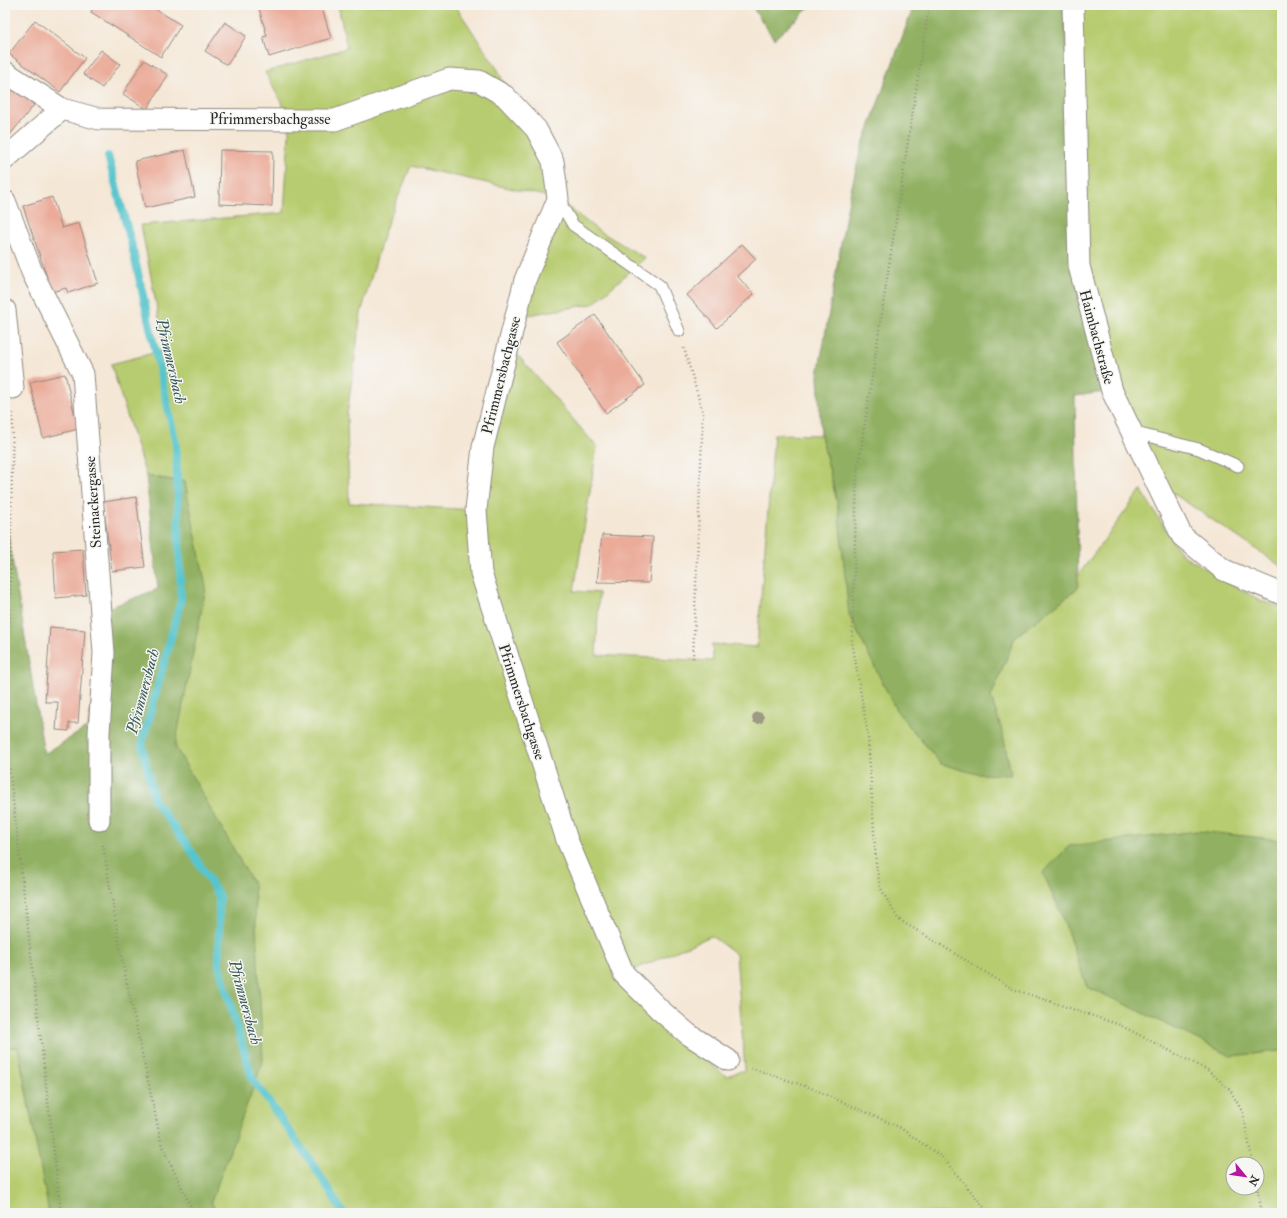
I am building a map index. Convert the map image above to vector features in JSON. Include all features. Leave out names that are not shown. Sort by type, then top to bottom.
[{"type":"street","name":"Haimbachstraße","points":[[1073,5],[1079,266],[1112,391],[1182,536],[1224,570],[1282,594]]},
{"type":"street","name":"Pfrimmersbachgasse","points":[[5,72],[62,109],[99,119],[335,120],[449,79],[479,81],[505,96],[536,128],[553,161],[558,199],[525,280],[483,448],[476,510],[481,573],[567,840],[624,974],[660,1010],[688,1034],[728,1060]]},
{"type":"street","points":[[5,159],[62,109]]},
{"type":"street","name":"Steinackergasse","points":[[5,201],[32,272],[83,374],[104,653],[98,734],[99,820]]},
{"type":"street","points":[[5,310],[13,388]]},
{"type":"lane","points":[[558,199],[573,225],[659,285],[679,331]]},
{"type":"lane","points":[[1131,432],[1199,449],[1238,466]]},
{"type":"path","points":[[929,5],[856,474],[852,641],[868,736],[876,864],[880,887],[898,919],[1013,989],[1120,1025],[1209,1071],[1230,1090],[1243,1113],[1251,1156]]},
{"type":"path","points":[[679,331],[703,413],[693,659]]},
{"type":"path","points":[[13,388],[7,749],[61,1213]]},
{"type":"path","points":[[99,820],[122,960],[162,1146],[194,1213]]},
{"type":"path","points":[[728,1060],[811,1088],[899,1127],[943,1158],[989,1213]]},
{"type":"path","points":[[1259,1196],[1262,1213]]},
{"type":"green space","points":[[338,5],[455,5],[498,70],[558,199],[411,166],[385,229],[361,313],[347,415],[349,503],[476,510],[509,345],[597,447],[574,591],[599,593],[596,655],[713,661],[712,644],[757,647],[774,434],[821,435],[838,506],[992,693],[1015,637],[1057,604],[1141,490],[1181,554],[1259,600],[1282,608],[1282,1213],[5,1213],[5,1048],[18,1047],[30,1113],[197,632],[185,482],[146,476],[111,364],[165,350],[141,225],[284,213],[290,119],[265,72],[347,48]],"holes":[[[711,936],[736,954],[745,1070],[726,1076],[679,1039],[624,974]]]},
{"type":"green space","points":[[751,5],[812,5],[774,39]]},
{"type":"green space","points":[[914,5],[1062,5],[1065,26],[1079,266],[1112,391],[1075,396],[1078,588],[1015,637],[991,697],[1003,734],[1011,775],[977,774],[941,764],[896,710],[849,615],[838,506],[821,435],[818,375],[848,204],[860,152]]},
{"type":"green space","points":[[1062,5],[1282,5],[1282,567],[1155,481],[1079,266],[1065,26]]},
{"type":"green space","points":[[558,199],[596,229],[645,258],[593,304],[516,317]]},
{"type":"green space","points":[[146,476],[185,482],[206,587],[175,746],[254,885],[263,1061],[211,1202],[218,1213],[49,1213],[18,1047],[5,1048],[5,516],[44,754],[88,727],[108,608],[158,589]]},
{"type":"green space","points":[[1198,831],[1282,840],[1281,1051],[1231,1056],[1087,987],[1060,911],[1043,873],[1069,846]]},
{"type":"building","points":[[95,5],[149,5],[181,25],[161,57],[91,12]]},
{"type":"building","points":[[258,5],[293,5],[294,8],[305,5],[321,5],[331,38],[269,57],[263,37],[267,36]]},
{"type":"building","points":[[35,20],[85,58],[60,92],[9,54]]},
{"type":"building","points":[[225,22],[246,36],[227,65],[205,51]]},
{"type":"building","points":[[101,50],[120,64],[102,88],[83,74]]},
{"type":"building","points":[[144,60],[168,75],[147,109],[123,94]]},
{"type":"building","points":[[5,81],[34,105],[5,141]]},
{"type":"building","points":[[185,150],[195,197],[145,208],[135,161]]},
{"type":"building","points":[[220,150],[273,151],[272,206],[219,204]]},
{"type":"building","points":[[52,197],[62,228],[79,223],[98,283],[68,293],[66,288],[52,292],[23,206]]},
{"type":"building","points":[[742,244],[756,259],[737,276],[754,294],[717,328],[687,295]]},
{"type":"building","points":[[595,315],[645,385],[606,413],[557,342]]},
{"type":"building","points":[[65,374],[78,429],[43,438],[30,382]]},
{"type":"building","points":[[136,497],[145,567],[112,571],[103,502]]},
{"type":"building","points":[[602,535],[653,537],[649,583],[597,582]]},
{"type":"building","points":[[83,549],[86,595],[56,598],[53,551]]},
{"type":"building","points":[[50,627],[85,630],[78,723],[69,723],[69,731],[56,730],[58,702],[45,702]]},
{"type":"waterway","name":"Pfrimmersbach","points":[[108,156],[132,246],[176,444],[181,600],[142,744],[154,800],[190,849],[219,896],[219,965],[252,1078],[314,1166],[343,1213]]}]
